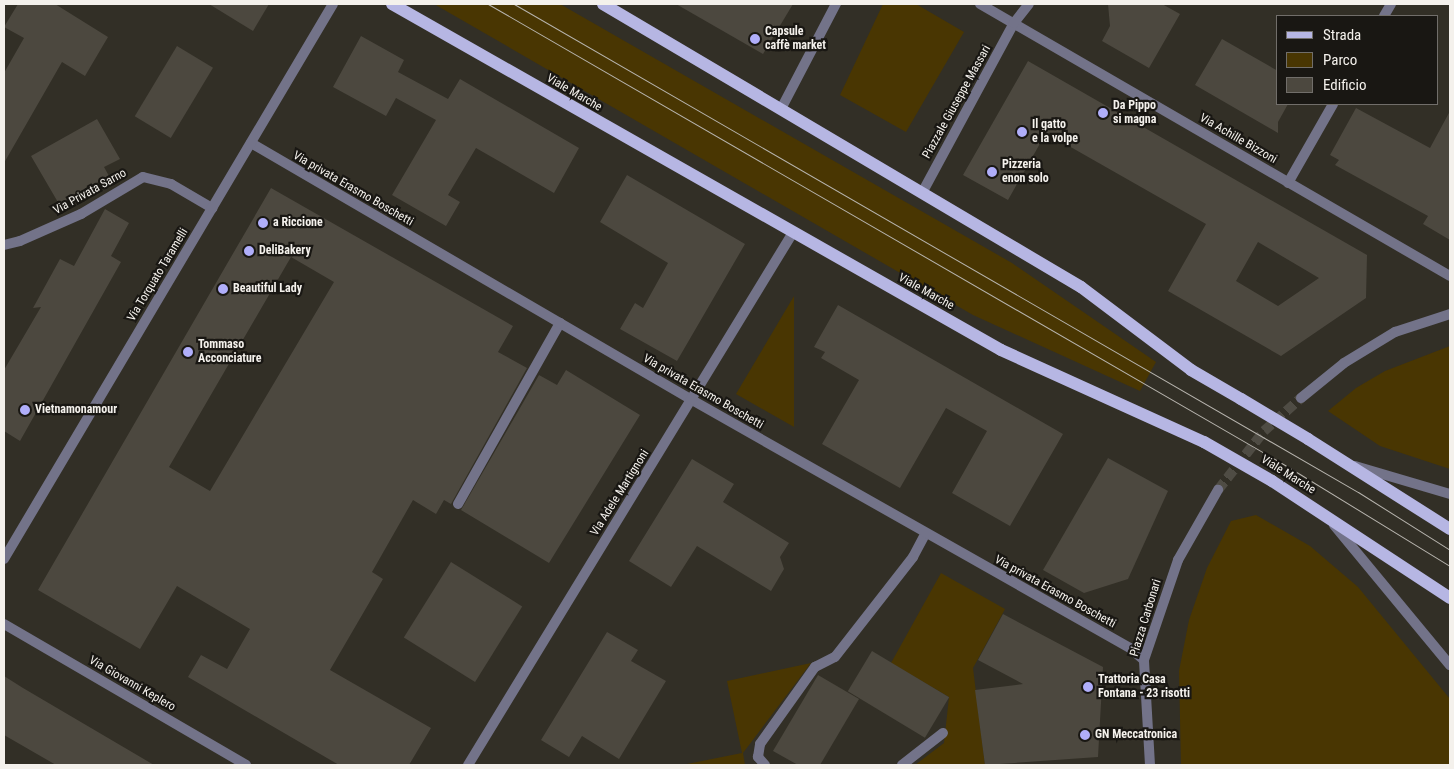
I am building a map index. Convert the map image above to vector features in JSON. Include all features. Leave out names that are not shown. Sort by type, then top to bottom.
[{"type":"main road","name":"Viale Marche","points":[[392,4],[792,234],[1001,350],[1204,442],[1272,481],[1450,598]]},
{"type":"main road","points":[[603,4],[1081,287],[1191,370],[1352,465],[1450,529]]},
{"type":"street","name":"Via Torquato Taramelli","points":[[4,558],[333,4]]},
{"type":"street","points":[[781,109],[836,4]]},
{"type":"street","points":[[980,4],[1014,24]]},
{"type":"street","name":"Piazzale Giuseppe Massari","points":[[922,193],[1014,24],[1029,4]]},
{"type":"street","points":[[1385,15],[1391,4]]},
{"type":"street","name":"Via Achille Bizzoni","points":[[1014,24],[1450,276]]},
{"type":"street","points":[[1288,183],[1332,105]]},
{"type":"street","name":"Via privata Erasmo Boschetti","points":[[251,144],[692,400],[1130,648],[1144,660]]},
{"type":"street","name":"Via Privata Sarno","points":[[4,245],[20,241],[81,214],[143,177],[171,184],[212,208]]},
{"type":"street","name":"Via Adele Martignoni","points":[[468,765],[792,234]]},
{"type":"street","points":[[1302,398],[1344,363],[1395,332],[1450,314]]},
{"type":"street","points":[[458,504],[560,323]]},
{"type":"street","points":[[1352,465],[1450,494]]},
{"type":"street","name":"Piazza Carbonari","points":[[1150,765],[1144,660],[1178,560],[1218,490]]},
{"type":"street","points":[[1327,516],[1450,665]]},
{"type":"street","points":[[765,765],[758,757],[760,744],[815,667],[835,657],[913,557],[926,533]]},
{"type":"street","name":"Via Giovanni Keplero","points":[[4,624],[246,765]]},
{"type":"street","points":[[902,765],[943,733]]},
{"type":"green space","points":[[434,4],[560,4],[1012,263],[1156,362],[1140,391],[973,315]]},
{"type":"green space","points":[[883,4],[916,4],[964,32],[906,132],[840,95]]},
{"type":"green space","points":[[794,296],[794,427],[736,394]]},
{"type":"green space","points":[[1450,346],[1450,469],[1380,446],[1328,411],[1356,388],[1385,371]]},
{"type":"green space","points":[[1256,515],[1310,546],[1358,587],[1450,699],[1450,765],[1181,765],[1179,671],[1189,620],[1207,568],[1231,521]]},
{"type":"green space","points":[[941,573],[1005,609],[973,668],[985,765],[915,765],[944,743],[949,697],[891,663]]},
{"type":"green space","points":[[811,663],[743,753],[745,765],[682,765],[742,753],[727,681]]},
{"type":"building","points":[[18,4],[55,4],[108,37],[85,76],[62,62],[4,163],[4,73],[24,38],[4,27]]},
{"type":"building","points":[[209,4],[269,4],[253,31]]},
{"type":"building","points":[[676,4],[793,4],[763,54]]},
{"type":"building","points":[[1108,4],[1162,4],[1180,14],[1149,68],[1102,41],[1110,26]]},
{"type":"building","points":[[361,36],[404,60],[398,72],[448,99],[460,79],[579,148],[554,193],[476,148],[448,195],[460,202],[446,226],[392,195],[436,120],[396,98],[386,116],[333,87]]},
{"type":"building","points":[[1222,39],[1276,70],[1276,105],[1287,105],[1278,122],[1278,133],[1195,85]]},
{"type":"building","points":[[177,46],[213,68],[171,138],[135,116]]},
{"type":"building","points":[[1028,61],[1367,255],[1366,298],[1281,356],[1168,291],[1206,224],[1046,133],[1008,200],[963,175]],"holes":[[[1258,242],[1319,278],[1278,306],[1236,281]]]},
{"type":"building","points":[[1356,108],[1430,148],[1450,111],[1450,240],[1423,224],[1428,216],[1335,165],[1339,160],[1330,155]]},
{"type":"building","points":[[97,119],[120,159],[104,167],[109,176],[59,204],[31,156]]},
{"type":"building","points":[[627,175],[745,244],[677,361],[620,329],[635,303],[643,308],[668,263],[600,222]]},
{"type":"building","points":[[271,188],[513,326],[498,352],[527,368],[451,504],[444,500],[436,514],[413,500],[372,572],[383,579],[330,670],[431,728],[409,765],[339,765],[188,677],[201,655],[227,669],[250,629],[177,586],[140,649],[38,590]],"holes":[[[291,257],[334,282],[210,491],[169,467]]]},
{"type":"building","points":[[105,209],[129,223],[111,256],[121,262],[20,441],[4,431],[4,370],[41,307],[33,308],[60,259],[74,266]]},
{"type":"building","points":[[838,305],[1063,434],[1010,526],[952,493],[987,431],[946,408],[900,488],[822,444],[859,380],[821,358],[825,352],[814,347]]},
{"type":"building","points":[[566,370],[640,415],[549,563],[461,510],[539,375],[557,385]]},
{"type":"building","points":[[1108,458],[1168,491],[1128,579],[1084,593],[1043,570]]},
{"type":"building","points":[[692,459],[734,484],[723,502],[789,543],[780,557],[784,569],[771,591],[697,546],[671,587],[629,561]]},
{"type":"building","points":[[451,562],[522,607],[475,682],[404,637]]},
{"type":"building","points":[[1003,614],[1103,667],[1098,757],[985,765],[975,690],[1023,684],[978,660]]},
{"type":"building","points":[[607,632],[638,650],[631,661],[666,681],[619,759],[582,736],[569,757],[541,740]]},
{"type":"building","points":[[872,651],[949,697],[925,738],[848,691]]},
{"type":"building","points":[[818,675],[859,699],[820,765],[798,765],[773,751]]},
{"type":"building","points":[[4,676],[154,765],[56,765],[4,735]]},
{"type":"tunnel","points":[[1218,490],[1264,431],[1301,398]]},
{"type":"tram line","points":[[488,4],[1285,465],[1450,566]]},
{"type":"tram line","points":[[514,4],[1358,492],[1450,550]]},
{"type":"place","name":"Capsule caffè market","points":[[755,39]]},
{"type":"place","name":"Da Pippo si magna","points":[[1103,113]]},
{"type":"place","name":"Il gatto e la volpe","points":[[1022,132]]},
{"type":"place","name":"Pizzeria enon solo","points":[[992,172]]},
{"type":"place","name":"a Riccione","points":[[263,223]]},
{"type":"place","name":"DeliBakery","points":[[249,251]]},
{"type":"place","name":"Beautiful Lady","points":[[223,289]]},
{"type":"place","name":"Tommaso Acconciature","points":[[188,352]]},
{"type":"place","name":"Vietnamonamour","points":[[25,410]]},
{"type":"place","name":"Trattoria Casa Fontana - 23 risotti","points":[[1088,687]]},
{"type":"place","name":"GN Meccatronica","points":[[1085,735]]}]
